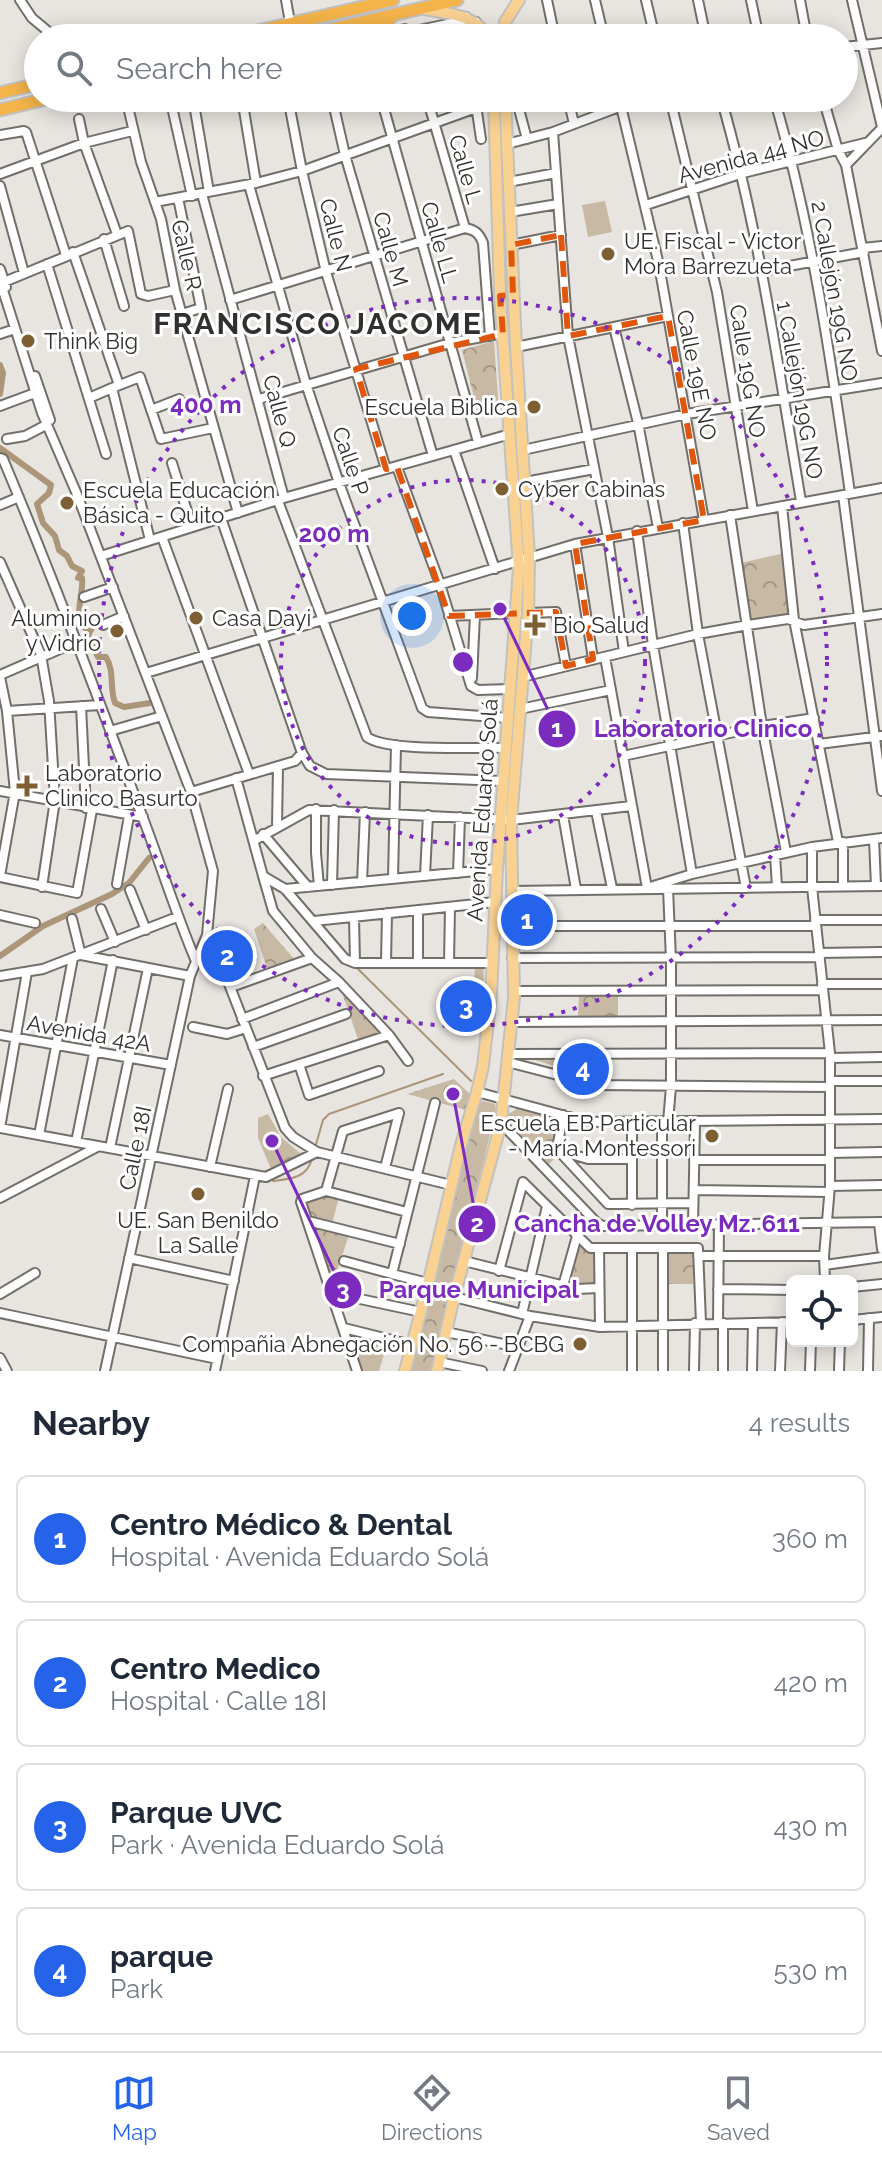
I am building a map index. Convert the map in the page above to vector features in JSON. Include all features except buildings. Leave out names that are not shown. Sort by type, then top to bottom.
[{"type":"highway","points":[[282,24],[347,5],[393,0]]},
{"type":"highway","points":[[355,24],[457,0]]},
{"type":"highway","points":[[384,24],[395,15]]},
{"type":"highway","points":[[0,93],[24,87]]},
{"type":"highway","points":[[0,110],[24,104]]},
{"type":"main road","points":[[505,24],[519,0]]},
{"type":"main road","points":[[422,8],[471,19],[476,24]]},
{"type":"main road","name":"Avenida Eduardo Solá","points":[[494,112],[500,296],[510,434],[524,559]]},
{"type":"main road","name":"Avenida Eduardo Solá","points":[[405,1371],[477,1092],[490,1009],[497,869],[520,709],[525,482],[506,112]]},
{"type":"main road","points":[[500,296],[513,295]]},
{"type":"main road","name":"Avenida Eduardo Solá","points":[[438,1366],[501,1123],[513,991],[512,891],[503,781],[510,689],[522,613]]},
{"type":"street","points":[[20,0],[39,24]]},
{"type":"street","points":[[286,0],[290,22]]},
{"type":"street","points":[[547,0],[552,24]]},
{"type":"street","points":[[595,0],[601,24]]},
{"type":"street","points":[[646,0],[652,24]]},
{"type":"street","points":[[698,0],[703,24]]},
{"type":"street","points":[[751,0],[756,24]]},
{"type":"street","points":[[800,0],[804,24]]},
{"type":"street","points":[[852,0],[856,24]]},
{"type":"street","points":[[395,15],[397,24]]},
{"type":"street","points":[[448,24],[471,19],[470,24]]},
{"type":"street","points":[[846,165],[882,128],[858,33]]},
{"type":"street","points":[[860,44],[882,43]]},
{"type":"street","name":"Calle R","points":[[129,112],[238,513]]},
{"type":"street","points":[[175,112],[201,194]]},
{"type":"street","points":[[194,112],[201,194]]},
{"type":"street","name":"Calle P","points":[[244,112],[252,184],[306,384],[422,708],[428,712],[508,718]]},
{"type":"street","name":"Calle N","points":[[291,112],[326,272],[386,469]]},
{"type":"street","name":"Calle M","points":[[335,112],[433,456]]},
{"type":"street","name":"Calle LL","points":[[384,112],[478,442]]},
{"type":"street","name":"Calle L","points":[[431,112],[465,228],[474,230],[483,243],[490,336]]},
{"type":"street","points":[[155,202],[252,184],[302,171],[457,112]]},
{"type":"street","points":[[477,112],[481,139]]},
{"type":"street","points":[[520,112],[527,139]]},
{"type":"street","points":[[571,112],[574,124]]},
{"type":"street","points":[[507,144],[553,132],[599,112]]},
{"type":"street","name":"Calle 19E NO","points":[[623,112],[646,205],[687,414],[704,520]]},
{"type":"street","name":"Calle 19G NO","points":[[674,112],[717,292],[753,511]]},
{"type":"street","name":"1 Callejón 19G NO","points":[[725,112],[743,173],[801,501]]},
{"type":"street","name":"2 Callejón 19G NO","points":[[778,112],[792,160],[813,261],[835,390],[858,616],[878,736],[882,791]]},
{"type":"street","points":[[827,112],[838,150],[846,165],[880,324],[882,351]]},
{"type":"street","points":[[79,119],[84,143],[117,234]]},
{"type":"street","points":[[0,135],[25,131],[115,387],[150,540]]},
{"type":"street","points":[[0,174],[84,143],[132,131]]},
{"type":"street","points":[[553,132],[568,336],[608,537],[624,652]]},
{"type":"street","name":"Avenida 44 NO","points":[[646,205],[743,173],[865,143]]},
{"type":"street","points":[[508,182],[556,173]]},
{"type":"street","points":[[0,186],[24,273]]},
{"type":"street","name":"Calle Q","points":[[201,194],[259,399],[281,500],[321,619],[365,733],[372,741],[396,745]]},
{"type":"street","points":[[178,198],[201,308],[182,314]]},
{"type":"street","points":[[510,212],[558,204]]},
{"type":"street","points":[[230,300],[422,244],[465,228]]},
{"type":"street","points":[[2,282],[128,231],[141,294],[148,296],[175,290]]},
{"type":"street","points":[[511,245],[561,235]]},
{"type":"street","points":[[104,239],[124,306]]},
{"type":"street","points":[[762,271],[882,246]]},
{"type":"street","points":[[47,264],[106,454]]},
{"type":"street","points":[[0,269],[3,300],[28,361],[46,425],[76,492]]},
{"type":"street","points":[[2,282],[76,492],[191,792],[213,871],[207,935],[231,987],[285,1128],[317,1152],[451,1185]]},
{"type":"street","points":[[516,347],[668,316]]},
{"type":"street","points":[[614,327],[638,423],[658,528]]},
{"type":"street","points":[[0,334],[15,329]]},
{"type":"street","points":[[259,399],[450,343],[503,333]]},
{"type":"street","points":[[89,398],[140,377],[161,439],[213,428]]},
{"type":"street","points":[[523,450],[638,423],[882,383]]},
{"type":"street","points":[[0,406],[35,393]]},
{"type":"street","points":[[151,410],[179,399]]},
{"type":"street","points":[[7,439],[25,436],[46,425]]},
{"type":"street","points":[[101,556],[510,434]]},
{"type":"street","points":[[454,450],[495,569]]},
{"type":"street","points":[[0,458],[19,497],[76,642],[195,959]]},
{"type":"street","points":[[172,463],[192,527]]},
{"type":"street","points":[[397,467],[440,584],[471,686],[478,690],[510,689]]},
{"type":"street","points":[[525,482],[594,469]]},
{"type":"street","points":[[146,673],[575,544],[882,488]]},
{"type":"street","points":[[0,505],[19,497]]},
{"type":"street","name":"1 Callejón 19G NO","points":[[782,506],[794,620],[841,842],[843,886]]},
{"type":"street","points":[[730,515],[762,726],[786,852]]},
{"type":"street","points":[[221,518],[302,753],[310,766],[326,774],[503,781]]},
{"type":"street","points":[[683,523],[698,634],[746,888]]},
{"type":"street","points":[[637,531],[692,874]]},
{"type":"street","points":[[162,537],[249,774]]},
{"type":"street","points":[[575,544],[593,659]]},
{"type":"street","points":[[0,562],[41,655],[49,708],[55,800],[42,887]]},
{"type":"street","points":[[84,597],[113,587]]},
{"type":"street","points":[[449,616],[556,612],[566,666]]},
{"type":"street","points":[[522,677],[698,634],[748,625],[794,620],[804,625],[882,614]]},
{"type":"street","points":[[471,686],[475,615]]},
{"type":"street","points":[[103,625],[124,616]]},
{"type":"street","points":[[76,642],[41,655],[0,676],[7,711],[15,792],[0,876],[42,887],[78,891],[89,809],[81,706]]},
{"type":"street","points":[[605,657],[647,888]]},
{"type":"street","points":[[520,709],[611,690]]},
{"type":"street","points":[[7,711],[100,705]]},
{"type":"street","points":[[110,731],[162,716]]},
{"type":"street","points":[[623,756],[814,718]]},
{"type":"street","points":[[819,744],[878,736]]},
{"type":"street","points":[[393,879],[396,745],[505,748]]},
{"type":"street","points":[[191,792],[295,761],[302,753]]},
{"type":"street","points":[[277,827],[278,766]]},
{"type":"street","points":[[236,778],[259,837],[263,876],[273,911],[312,958],[389,1035],[408,1061]]},
{"type":"street","points":[[0,791],[143,817]]},
{"type":"street","points":[[259,837],[316,809],[506,819],[631,806]]},
{"type":"street","points":[[316,809],[319,886]]},
{"type":"street","points":[[332,885],[334,810]]},
{"type":"street","points":[[596,811],[612,888]]},
{"type":"street","points":[[362,882],[365,812]]},
{"type":"street","points":[[425,876],[428,815]]},
{"type":"street","points":[[563,815],[576,889]]},
{"type":"street","points":[[117,884],[129,816]]},
{"type":"street","points":[[458,873],[460,817]]},
{"type":"street","points":[[259,837],[308,887]]},
{"type":"street","points":[[512,891],[879,886],[878,839],[786,852],[647,888]]},
{"type":"street","points":[[812,847],[815,923],[830,1055],[830,1156],[825,1275]]},
{"type":"street","points":[[775,855],[777,887]]},
{"type":"street","points":[[285,889],[497,869]]},
{"type":"street","points":[[263,876],[285,889],[345,959],[355,963],[492,963]]},
{"type":"street","points":[[662,1225],[665,1122],[671,1087],[668,888]]},
{"type":"street","points":[[130,890],[146,930]]},
{"type":"street","points":[[314,921],[495,902]]},
{"type":"street","points":[[449,963],[450,907]]},
{"type":"street","points":[[101,909],[115,942]]},
{"type":"street","points":[[418,910],[418,963]]},
{"type":"street","points":[[386,962],[387,913]]},
{"type":"street","points":[[0,915],[35,923]]},
{"type":"street","points":[[0,976],[27,972],[77,956],[177,917]]},
{"type":"street","points":[[354,917],[355,963]]},
{"type":"street","points":[[39,1135],[77,956],[72,919]]},
{"type":"street","points":[[511,926],[670,928],[882,920]]},
{"type":"street","name":"Calle 18I","points":[[105,1371],[190,976],[207,935]]},
{"type":"street","points":[[512,958],[671,960],[882,952]]},
{"type":"street","points":[[77,956],[190,976]]},
{"type":"street","points":[[231,987],[312,958]]},
{"type":"street","points":[[76,1142],[113,960]]},
{"type":"street","points":[[110,1148],[148,968]]},
{"type":"street","points":[[27,972],[0,1128],[255,1176],[271,1177],[317,1152]]},
{"type":"street","points":[[193,1027],[227,1034],[339,982]]},
{"type":"street","points":[[513,991],[882,984]]},
{"type":"street","points":[[253,1047],[346,1014]]},
{"type":"street","points":[[512,1022],[882,1020]]},
{"type":"street","name":"Avenida 42A","points":[[0,1035],[171,1065]]},
{"type":"street","points":[[263,1076],[389,1035]]},
{"type":"street","points":[[508,1058],[670,1054],[882,1057]]},
{"type":"street","points":[[508,1058],[596,1085],[671,1087],[882,1081]]},
{"type":"street","points":[[299,1064],[310,1095],[379,1071]]},
{"type":"street","points":[[210,1167],[228,1089]]},
{"type":"street","points":[[477,1092],[588,1122],[882,1119]]},
{"type":"street","points":[[392,1274],[435,1103]]},
{"type":"street","points":[[326,1191],[343,1131],[399,1113],[385,1168]]},
{"type":"street","points":[[563,1115],[556,1145],[606,1202],[611,1205],[693,1203]]},
{"type":"street","points":[[632,1122],[632,1205]]},
{"type":"street","points":[[693,1226],[695,1122]]},
{"type":"street","points":[[501,1123],[603,1226],[881,1222],[882,1249]]},
{"type":"street","points":[[0,1198],[98,1146]]},
{"type":"street","points":[[560,1151],[588,1159],[632,1159]]},
{"type":"street","points":[[694,1160],[882,1152]]},
{"type":"street","points":[[215,1371],[255,1176]]},
{"type":"street","points":[[499,1271],[522,1182],[589,1247],[698,1248],[698,1323],[694,1371]]},
{"type":"street","points":[[694,1190],[829,1189],[882,1185]]},
{"type":"street","points":[[357,1371],[301,1200],[326,1191],[407,1212]]},
{"type":"street","points":[[509,1371],[526,1315],[530,1278],[547,1206]]},
{"type":"street","points":[[308,1221],[400,1244]]},
{"type":"street","points":[[719,1226],[718,1289],[723,1371]]},
{"type":"street","points":[[563,1286],[577,1236]]},
{"type":"street","points":[[599,1248],[600,1327]]},
{"type":"street","points":[[632,1248],[632,1371]]},
{"type":"street","points":[[663,1248],[663,1371]]},
{"type":"street","points":[[698,1256],[824,1261],[882,1257]]},
{"type":"street","points":[[129,1258],[234,1281]]},
{"type":"street","points":[[344,1261],[424,1282],[454,1297],[526,1315],[600,1327],[786,1322]]},
{"type":"street","points":[[464,1261],[577,1289],[598,1288]]},
{"type":"street","points":[[0,1294],[35,1273]]},
{"type":"street","points":[[858,1286],[882,1284]]},
{"type":"street","points":[[718,1289],[786,1290]]},
{"type":"street","points":[[332,1293],[421,1312]]},
{"type":"street","points":[[0,1313],[217,1359]]},
{"type":"street","points":[[858,1319],[882,1317]]},
{"type":"street","points":[[868,1371],[869,1318]]},
{"type":"street","points":[[780,1371],[782,1322]]},
{"type":"street","points":[[752,1371],[753,1323]]},
{"type":"street","points":[[344,1328],[412,1345]]},
{"type":"street","points":[[446,1332],[518,1347]]},
{"type":"street","points":[[810,1371],[811,1347]]},
{"type":"street","points":[[839,1371],[840,1347]]},
{"type":"street","points":[[0,1358],[7,1371]]},
{"type":"street","points":[[438,1366],[482,1371]]},
{"type":"highlighted area","points":[[561,235],[568,336],[668,316],[704,520],[575,544],[593,659],[566,666],[556,612],[449,616],[397,467],[386,469],[356,369],[503,334],[500,296],[513,295],[511,245]]},
{"type":"green space","points":[[605,201],[612,232],[588,237],[582,205]]},
{"type":"green space","points":[[494,341],[499,411],[478,414],[462,350]]},
{"type":"green space","points":[[785,553],[792,616],[750,622],[740,563]]},
{"type":"green space","points":[[263,923],[295,960],[268,971],[254,929]]},
{"type":"green space","points":[[475,965],[484,965],[482,1026],[450,1025],[451,986],[474,987]]},
{"type":"green space","points":[[339,984],[385,1034],[359,1042]]},
{"type":"green space","points":[[579,993],[618,993],[618,1019],[578,1020]]},
{"type":"green space","points":[[522,1056],[603,1056],[602,1081]]},
{"type":"green space","points":[[454,1079],[470,1094],[466,1110],[407,1094]]},
{"type":"green space","points":[[483,1101],[495,1104],[496,1110],[454,1281],[448,1286],[434,1281],[475,1106]]},
{"type":"green space","points":[[519,1108],[560,1119],[553,1145],[559,1154],[548,1165],[508,1121],[508,1114]]},
{"type":"green space","points":[[268,1114],[281,1137],[301,1154],[271,1169],[258,1138],[258,1118]]},
{"type":"green space","points":[[326,1194],[339,1197],[331,1228],[350,1232],[331,1289],[302,1200]]},
{"type":"green space","points":[[577,1239],[597,1250],[597,1286],[566,1285]]},
{"type":"green space","points":[[665,1251],[693,1251],[693,1284],[665,1284]]},
{"type":"green space","points":[[433,1297],[446,1302],[447,1309],[432,1371],[408,1371],[428,1300]]},
{"type":"green space","points":[[346,1330],[388,1341],[379,1371],[359,1371]]},
{"type":"waterway","points":[[0,365],[3,373],[0,394]]},
{"type":"waterway","points":[[0,448],[51,485],[49,493],[37,504],[43,523],[55,536],[59,550],[67,556],[72,566],[82,571],[78,578],[82,578],[80,616],[85,628],[92,628],[88,635],[98,657],[106,657],[109,663],[115,703],[124,707],[150,703]]},
{"type":"waterway","points":[[0,956],[43,926],[129,883],[149,858]]},
{"type":"waterway","points":[[357,968],[471,1081]]},
{"type":"waterway","points":[[315,1148],[323,1120],[329,1114],[443,1074]]},
{"type":"waterway","points":[[273,1181],[302,1174],[312,1158]]},
{"type":"place","name":"UE. Fiscal - Victor Mora Barrezueta","points":[[608,254]]},
{"type":"place","name":"Think Big","points":[[28,341]]},
{"type":"place","name":"Escuela Biblica","points":[[534,407]]},
{"type":"place","name":"Cyber Cabinas","points":[[502,489]]},
{"type":"place","name":"Escuela Educación Básica - Quito","points":[[67,503]]},
{"type":"place","name":"Laboratorio Clinico","points":[[500,609]]},
{"type":"place","name":"Casa Dayi","points":[[196,618]]},
{"type":"place","name":"Bio Salud","points":[[535,625]]},
{"type":"place","name":"Aluminio y Vidrio","points":[[117,631]]},
{"type":"place","name":"Laboratorio Clinico Basurto","points":[[27,786]]},
{"type":"place","name":"Centro Médico & Dental","points":[[527,920]]},
{"type":"place","name":"Centro Medico","points":[[227,956]]},
{"type":"place","name":"Parque UVC","points":[[466,1006]]},
{"type":"place","name":"parque","points":[[583,1069]]},
{"type":"place","name":"Cancha de Volley Mz. 611","points":[[453,1094]]},
{"type":"place","name":"Escuela EB Particular - María Montessori","points":[[712,1136]]},
{"type":"place","name":"Parque Municipal","points":[[272,1141]]},
{"type":"place","name":"UE. San Benildo La Salle","points":[[198,1194]]},
{"type":"place","name":"Compañia Abnegación No. 56 - BCBG","points":[[580,1344]]},
{"type":"district","name":"FRANCISCO JACOME","points":[[318,324]]}]
